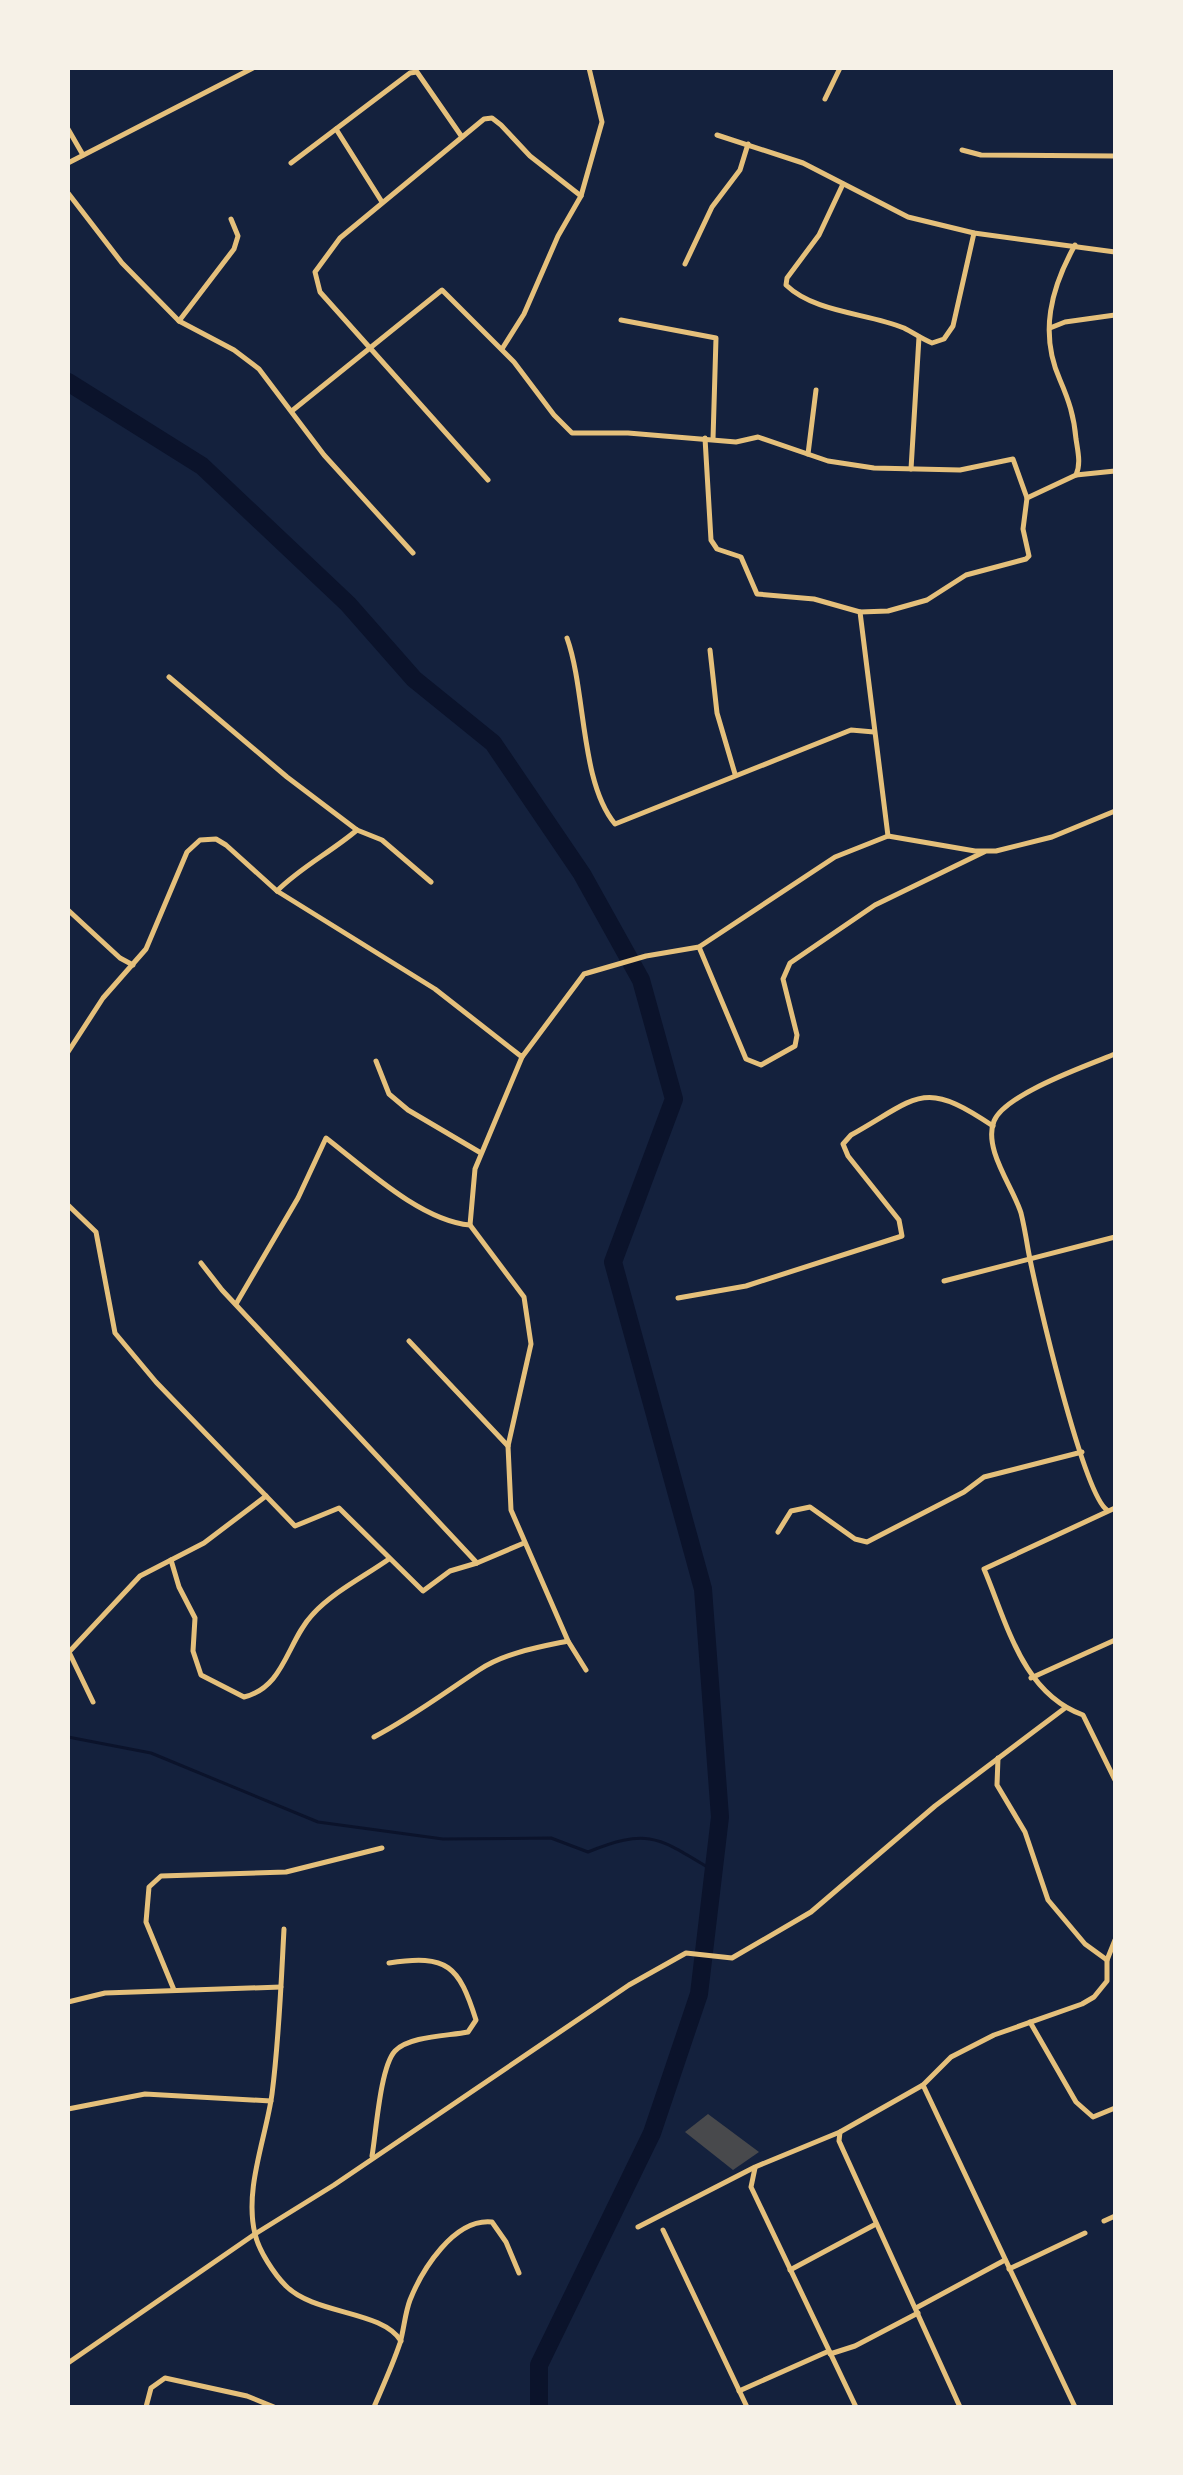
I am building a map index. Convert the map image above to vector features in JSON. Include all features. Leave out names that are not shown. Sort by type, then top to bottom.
[{"type":"street","points":[[68,163],[253,68]]},
{"type":"street","points":[[502,349],[515,332],[558,236],[581,196],[602,122],[589,68]]},
{"type":"street","points":[[825,99],[840,68]]},
{"type":"street","points":[[291,163],[410,73],[417,72],[462,137]]},
{"type":"street","points":[[488,480],[320,292],[315,272],[340,238],[484,119],[492,118],[530,156],[581,196]]},
{"type":"street","points":[[68,129],[83,155]]},
{"type":"street","points":[[336,129],[382,202]]},
{"type":"street","points":[[717,135],[803,163],[908,217],[974,233],[1115,252]]},
{"type":"street","points":[[685,264],[712,207],[740,170],[748,144]]},
{"type":"street","points":[[962,150],[981,155],[1115,156]]},
{"type":"street","points":[[843,184],[827,221],[786,285],[815,302],[904,329],[932,343],[944,339],[953,326],[974,233]]},
{"type":"street","points":[[68,193],[122,263],[179,321],[234,350],[259,369],[293,410],[324,455],[413,553]]},
{"type":"street","points":[[179,321],[234,249],[238,236],[231,219]]},
{"type":"street","points":[[1075,245],[1055,284],[1048,315],[1056,368],[1072,404],[1079,467],[1076,475]]},
{"type":"street","points":[[293,410],[442,290],[502,349],[567,431],[705,438],[736,442],[764,438],[849,465],[911,469],[960,470],[1013,459],[1027,498],[1023,529],[1029,556],[966,575],[927,600],[888,611],[860,612],[814,599],[757,594],[741,557],[717,549],[711,540],[705,438]]},
{"type":"street","points":[[1050,328],[1065,322],[1115,315]]},
{"type":"street","points":[[621,320],[716,338],[711,414],[713,439]]},
{"type":"street","points":[[911,469],[919,337]]},
{"type":"street","points":[[808,454],[816,390]]},
{"type":"street","points":[[1079,467],[1088,475]]},
{"type":"street","points":[[1027,498],[1076,475],[1115,471]]},
{"type":"street","points":[[860,612],[888,836]]},
{"type":"street","points":[[567,638],[576,665],[584,737],[605,809],[615,824],[851,730],[874,732]]},
{"type":"street","points":[[710,650],[717,713],[735,774]]},
{"type":"street","points":[[169,677],[245,743],[357,830],[382,840],[431,882]]},
{"type":"street","points":[[699,947],[746,1059],[761,1065],[795,1046],[797,1035],[783,979],[790,963],[888,898],[984,852],[1052,837],[1115,811]]},
{"type":"street","points":[[277,891],[295,873],[327,855],[357,830]]},
{"type":"street","points":[[586,1670],[568,1641],[511,1510],[508,1446],[531,1344],[524,1297],[470,1225],[475,1169],[522,1057],[581,977],[646,956],[699,947],[835,857],[888,836],[984,852]]},
{"type":"street","points":[[68,1052],[103,998],[146,949],[193,844],[216,839],[277,891],[423,981],[522,1057]]},
{"type":"street","points":[[68,910],[120,958],[133,965]]},
{"type":"street","points":[[1107,1510],[1101,1504],[1082,1452],[1029,1258],[1021,1215],[997,1156],[993,1126],[998,1115],[1022,1097],[1115,1054]]},
{"type":"street","points":[[376,1061],[389,1094],[408,1110],[481,1153]]},
{"type":"street","points":[[678,1298],[746,1286],[902,1236],[899,1220],[848,1156],[843,1144],[851,1135],[916,1099],[929,1096],[953,1100],[993,1126]]},
{"type":"street","points":[[236,1304],[298,1198],[326,1138],[421,1207],[448,1223],[470,1225]]},
{"type":"street","points":[[68,1205],[96,1232],[115,1333],[156,1382],[295,1526],[339,1508],[423,1591],[450,1571],[524,1543]]},
{"type":"street","points":[[944,1281],[1115,1237]]},
{"type":"street","points":[[201,1263],[477,1563]]},
{"type":"street","points":[[409,1341],[508,1446]]},
{"type":"street","points":[[778,1532],[791,1511],[810,1507],[855,1539],[867,1542],[964,1492],[984,1477],[1082,1452]]},
{"type":"street","points":[[93,1702],[68,1650],[140,1576],[204,1543],[266,1496]]},
{"type":"street","points":[[1115,1508],[984,1569],[1031,1678],[1065,1708],[1083,1715],[1115,1780]]},
{"type":"street","points":[[171,1560],[179,1587],[195,1618],[193,1651],[201,1675],[244,1697],[260,1693],[275,1677],[313,1614],[389,1559]]},
{"type":"street","points":[[1031,1678],[1115,1640]]},
{"type":"street","points":[[374,1737],[420,1712],[478,1670],[534,1648],[568,1641]]},
{"type":"street","points":[[68,2363],[255,2234],[629,1985],[686,1953],[732,1958],[811,1912],[852,1874],[998,1756],[1065,1708]]},
{"type":"street","points":[[998,1756],[995,1768],[997,1785],[1025,1832],[1048,1900],[1085,1944],[1107,1960]]},
{"type":"street","points":[[174,1990],[146,1922],[149,1887],[161,1876],[286,1872],[382,1848]]},
{"type":"street","points":[[284,1929],[271,2101],[257,2168],[255,2234],[268,2260],[293,2292],[339,2313],[377,2323],[401,2341]]},
{"type":"street","points":[[638,2227],[755,2167],[840,2132],[923,2085],[951,2057],[1094,1997],[1107,1981],[1107,1960],[1115,1940]]},
{"type":"street","points":[[371,2157],[388,2067],[395,2051],[410,2043],[468,2032],[476,2020],[465,1985],[457,1972],[419,1959],[389,1963]]},
{"type":"street","points":[[68,2002],[105,1993],[281,1987]]},
{"type":"street","points":[[1030,2022],[1076,2102],[1093,2117],[1115,2108]]},
{"type":"street","points":[[923,2085],[1075,2407]]},
{"type":"street","points":[[68,2109],[145,2094],[271,2101]]},
{"type":"street","points":[[840,2132],[839,2141],[960,2407]]},
{"type":"street","points":[[755,2167],[751,2187],[856,2407]]},
{"type":"street","points":[[1104,2221],[1115,2216]]},
{"type":"street","points":[[374,2407],[401,2341],[409,2303],[424,2271],[465,2228],[485,2221],[497,2225],[519,2273]]},
{"type":"street","points":[[790,2270],[876,2224]]},
{"type":"street","points":[[663,2230],[747,2407]]},
{"type":"street","points":[[1009,2269],[1085,2233]]},
{"type":"street","points":[[739,2391],[829,2353],[855,2346],[1005,2260]]},
{"type":"street","points":[[146,2407],[151,2388],[165,2378],[247,2396],[274,2407]]},
{"type":"building","points":[[708,2114],[759,2152],[733,2170],[685,2132]]},
{"type":"waterway","points":[[68,382],[202,466],[348,604],[414,679],[493,743],[582,874],[641,980],[674,1099],[613,1262],[703,1589],[720,1817],[699,1994],[652,2133],[539,2365],[539,2407]]},
{"type":"waterway","points":[[68,1737],[151,1753],[318,1822],[443,1839],[551,1838],[588,1852],[641,1838],[666,1844],[714,1871]]}]
